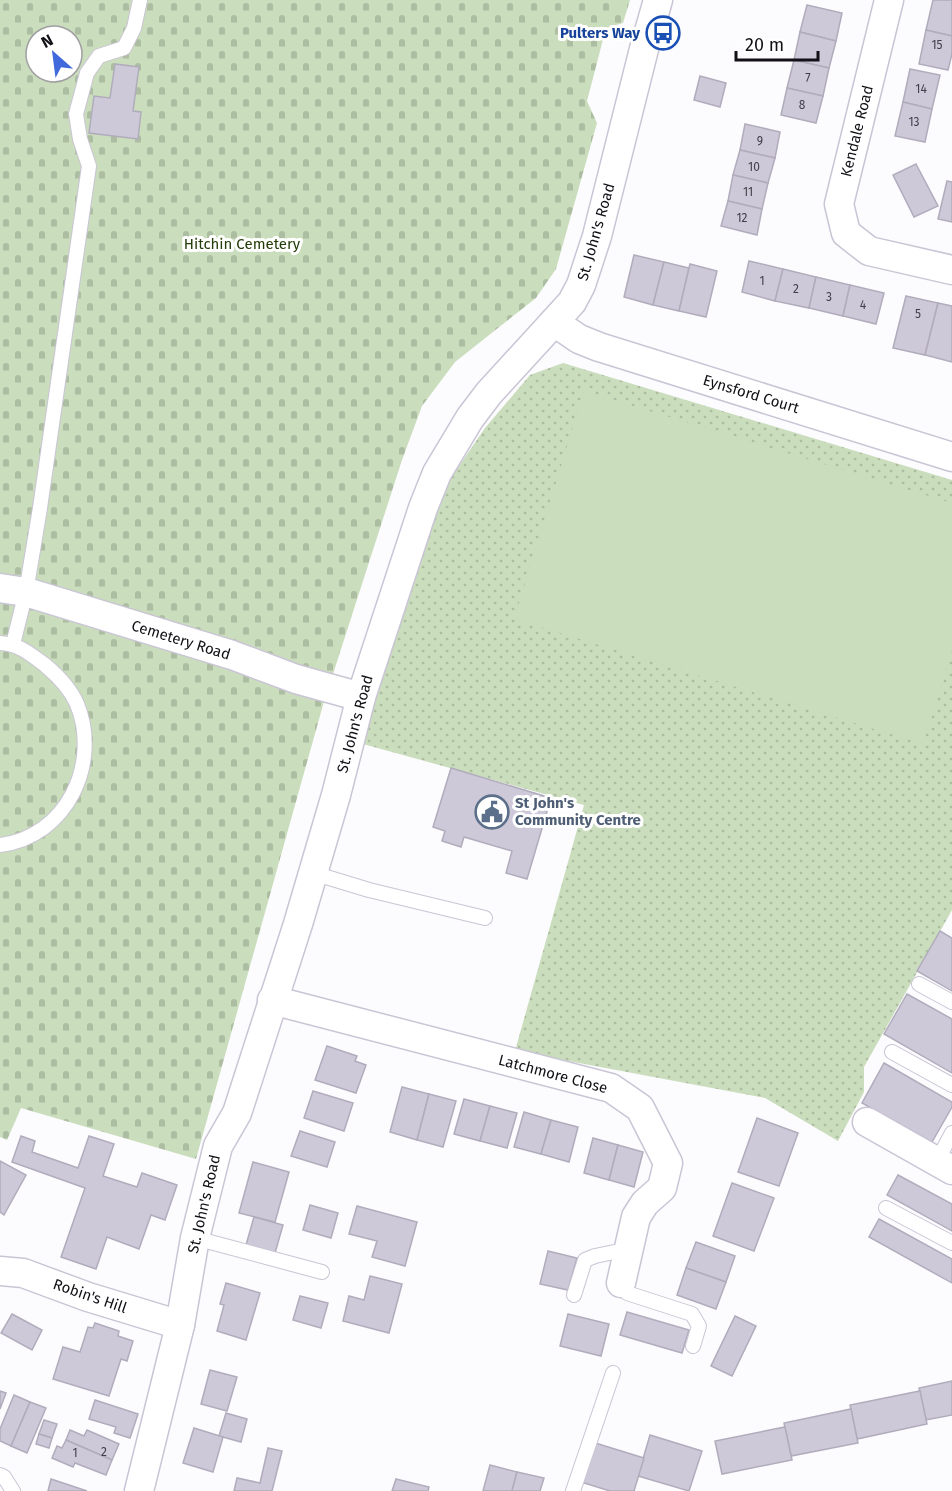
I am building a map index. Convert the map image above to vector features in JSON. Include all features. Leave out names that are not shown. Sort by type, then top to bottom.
[{"type":"street","name":"St. John's Road","points":[[139,1491],[180,1325],[195,1238],[218,1146],[237,1113],[313,873],[361,698],[423,507],[442,463],[470,418],[489,393],[572,302],[581,285],[591,259],[658,0]]},
{"type":"street","name":"Kendale Road","points":[[889,0],[839,204],[846,233],[869,251],[952,270]]},
{"type":"street","name":"Eynsford Court","points":[[554,322],[579,339],[599,347],[952,457]]},
{"type":"street","name":"Cemetery Road","points":[[13,590],[232,655],[296,679],[361,698]]},
{"type":"street","name":"Latchmore Close","points":[[272,1000],[610,1088],[640,1108],[668,1163],[662,1188],[645,1203],[636,1217],[621,1283]]},
{"type":"street","points":[[867,1122],[944,1166]]},
{"type":"street","name":"Robin's Hill","points":[[0,1271],[23,1273],[88,1297],[180,1325]]},
{"type":"lane","points":[[0,845],[10,844],[36,833],[59,814],[75,791],[84,764],[85,733],[76,703],[59,677],[35,657],[7,644],[13,590],[53,421],[89,166],[80,139],[76,114],[87,73],[99,56],[124,48],[134,28],[140,0]]},
{"type":"lane","points":[[313,873],[369,890],[485,918]]},
{"type":"lane","points":[[919,984],[952,1002]]},
{"type":"lane","points":[[892,1052],[952,1085]]},
{"type":"lane","points":[[944,1166],[952,1133]]},
{"type":"lane","points":[[886,1208],[952,1243]]},
{"type":"lane","points":[[195,1238],[321,1272]]},
{"type":"lane","points":[[574,1295],[585,1260],[629,1249]]},
{"type":"lane","points":[[621,1283],[627,1293],[692,1314],[699,1326],[693,1346]]},
{"type":"lane","points":[[573,1491],[613,1373]]},
{"type":"lane","points":[[0,1475],[4,1477],[13,1491]]},
{"type":"green space","name":"Hitchin Cemetery","points":[[0,0],[630,0],[623,23],[606,28],[587,101],[597,123],[556,269],[536,298],[455,362],[422,406],[402,460],[323,705],[196,1159],[21,1108],[7,1140],[0,1137]]},
{"type":"green space","points":[[563,363],[952,480],[952,910],[864,1067],[864,1092],[838,1141],[765,1098],[515,1051],[584,805],[363,744],[433,504],[485,428],[530,375]]},
{"type":"green space","points":[[584,391],[952,503],[952,650],[923,744],[514,619]]},
{"type":"building","points":[[933,0],[952,0],[952,36],[926,30]]},
{"type":"building","points":[[807,5],[842,13],[836,41],[800,32]]},
{"type":"building","points":[[926,30],[952,36],[952,54],[948,70],[919,64]]},
{"type":"building","points":[[800,32],[836,41],[829,68],[794,60]]},
{"type":"building","points":[[794,60],[829,68],[823,96],[787,88]]},
{"type":"building","points":[[115,64],[139,67],[133,111],[141,112],[138,139],[89,133],[94,96],[110,98]]},
{"type":"building","points":[[910,69],[940,75],[932,109],[903,102]]},
{"type":"building","points":[[700,76],[726,83],[720,107],[694,100]]},
{"type":"building","points":[[787,88],[823,96],[816,123],[781,115]]},
{"type":"building","points":[[903,102],[932,109],[925,142],[895,136]]},
{"type":"building","points":[[745,124],[780,132],[775,158],[740,150]]},
{"type":"building","points":[[740,150],[775,158],[768,183],[733,175]]},
{"type":"building","points":[[916,164],[938,206],[914,217],[893,175]]},
{"type":"building","points":[[733,175],[768,183],[762,209],[728,201]]},
{"type":"building","points":[[947,181],[952,182],[952,222],[938,219]]},
{"type":"building","points":[[728,201],[762,209],[757,235],[721,226]]},
{"type":"building","points":[[634,255],[664,262],[653,305],[624,297]]},
{"type":"building","points":[[749,261],[783,269],[775,301],[742,292]]},
{"type":"building","points":[[664,262],[689,268],[679,311],[653,305]]},
{"type":"building","points":[[690,264],[717,271],[706,317],[679,311]]},
{"type":"building","points":[[783,269],[816,277],[809,308],[775,301]]},
{"type":"building","points":[[816,277],[850,285],[843,316],[809,308]]},
{"type":"building","points":[[850,285],[884,293],[876,324],[843,316]]},
{"type":"building","points":[[906,296],[938,303],[925,355],[893,348]]},
{"type":"building","points":[[938,303],[952,306],[952,362],[925,355]]},
{"type":"building","name":"St John's Community Centre","points":[[451,768],[551,798],[527,879],[506,873],[512,851],[464,837],[461,847],[442,841],[445,831],[433,827]]},
{"type":"building","points":[[940,931],[952,938],[952,991],[917,971]]},
{"type":"building","points":[[907,994],[952,1019],[952,1073],[884,1034]]},
{"type":"building","points":[[327,1046],[357,1056],[355,1061],[366,1065],[356,1093],[315,1080]]},
{"type":"building","points":[[884,1063],[952,1102],[952,1107],[932,1142],[862,1103]]},
{"type":"building","points":[[402,1087],[429,1094],[417,1140],[390,1132]]},
{"type":"building","points":[[313,1091],[353,1103],[344,1131],[304,1118]]},
{"type":"building","points":[[429,1094],[456,1101],[443,1147],[417,1140]]},
{"type":"building","points":[[464,1099],[490,1106],[480,1141],[454,1134]]},
{"type":"building","points":[[490,1106],[517,1113],[507,1148],[480,1141]]},
{"type":"building","points":[[524,1112],[551,1120],[541,1154],[514,1147]]},
{"type":"building","points":[[757,1118],[798,1133],[779,1186],[738,1172]]},
{"type":"building","points":[[551,1120],[578,1127],[569,1162],[541,1154]]},
{"type":"building","points":[[300,1131],[335,1142],[327,1167],[291,1156]]},
{"type":"building","points":[[21,1136],[35,1141],[32,1152],[78,1168],[89,1136],[114,1144],[103,1176],[137,1187],[142,1173],[177,1185],[165,1220],[151,1215],[139,1249],[107,1237],[96,1269],[61,1257],[85,1188],[12,1162]]},
{"type":"building","points":[[593,1138],[618,1145],[609,1180],[584,1173]]},
{"type":"building","points":[[618,1145],[643,1152],[634,1187],[609,1180]]},
{"type":"building","points":[[0,1161],[26,1175],[4,1215],[0,1212]]},
{"type":"building","points":[[253,1162],[289,1172],[275,1222],[239,1213]]},
{"type":"building","points":[[898,1175],[952,1204],[952,1231],[887,1195]]},
{"type":"building","points":[[732,1183],[774,1198],[754,1251],[713,1236]]},
{"type":"building","points":[[310,1205],[338,1213],[331,1238],[303,1230]]},
{"type":"building","points":[[357,1206],[417,1222],[405,1266],[372,1257],[377,1241],[349,1234]]},
{"type":"building","points":[[254,1217],[283,1225],[275,1253],[246,1245]]},
{"type":"building","points":[[879,1219],[952,1259],[952,1283],[869,1237]]},
{"type":"building","points":[[696,1242],[735,1256],[726,1282],[686,1268]]},
{"type":"building","points":[[548,1251],[577,1258],[568,1290],[540,1284]]},
{"type":"building","points":[[686,1268],[726,1282],[716,1309],[677,1295]]},
{"type":"building","points":[[370,1276],[402,1284],[389,1333],[343,1321],[349,1296],[364,1300]]},
{"type":"building","points":[[226,1283],[260,1293],[246,1340],[217,1331],[224,1305],[220,1304]]},
{"type":"building","points":[[300,1296],[328,1303],[321,1328],[293,1320]]},
{"type":"building","points":[[627,1312],[689,1330],[682,1353],[620,1335]]},
{"type":"building","points":[[12,1314],[42,1330],[32,1350],[1,1333]]},
{"type":"building","points":[[568,1314],[609,1324],[601,1356],[560,1346]]},
{"type":"building","points":[[735,1316],[756,1326],[732,1376],[711,1366]]},
{"type":"building","points":[[95,1323],[119,1331],[118,1336],[133,1341],[127,1361],[121,1359],[109,1396],[53,1379],[63,1347],[80,1352],[88,1327],[93,1328]]},
{"type":"building","points":[[210,1370],[237,1377],[227,1411],[201,1404]]},
{"type":"building","points":[[952,1381],[952,1415],[926,1420],[919,1388]]},
{"type":"building","points":[[0,1391],[6,1393],[0,1409]]},
{"type":"building","points":[[920,1391],[927,1424],[857,1439],[850,1405]]},
{"type":"building","points":[[14,1395],[30,1402],[11,1446],[0,1441],[0,1429]]},
{"type":"building","points":[[95,1400],[138,1414],[130,1438],[114,1433],[116,1427],[89,1419]]},
{"type":"building","points":[[30,1402],[46,1408],[27,1453],[11,1446]]},
{"type":"building","points":[[851,1409],[858,1443],[791,1456],[784,1423]]},
{"type":"building","points":[[226,1413],[247,1419],[241,1442],[219,1436]]},
{"type":"building","points":[[44,1420],[57,1424],[52,1438],[39,1434]]},
{"type":"building","points":[[785,1427],[792,1460],[722,1474],[715,1441]]},
{"type":"building","points":[[194,1428],[223,1437],[213,1472],[183,1463]]},
{"type":"building","points":[[70,1430],[84,1436],[87,1430],[119,1444],[112,1460],[66,1440]]},
{"type":"building","points":[[39,1434],[52,1438],[49,1448],[36,1444]]},
{"type":"building","points":[[650,1435],[702,1451],[689,1491],[638,1476]]},
{"type":"building","points":[[66,1440],[112,1460],[106,1475],[75,1463],[73,1467],[52,1458],[57,1446],[62,1448]]},
{"type":"building","points":[[592,1442],[644,1458],[634,1491],[610,1491],[581,1482]]},
{"type":"building","points":[[268,1448],[282,1451],[272,1491],[234,1491],[237,1478],[260,1483]]},
{"type":"building","points":[[490,1465],[517,1472],[512,1491],[483,1491]]},
{"type":"building","points":[[517,1472],[544,1478],[540,1491],[512,1491]]},
{"type":"building","points":[[51,1479],[87,1491],[48,1491]]},
{"type":"building","points":[[396,1479],[429,1487],[428,1491],[392,1491]]},
{"type":"place","name":"Pulters Way","points":[[663,33]]},
{"type":"place","name":"St John's Community Centre","points":[[492,812]]}]
